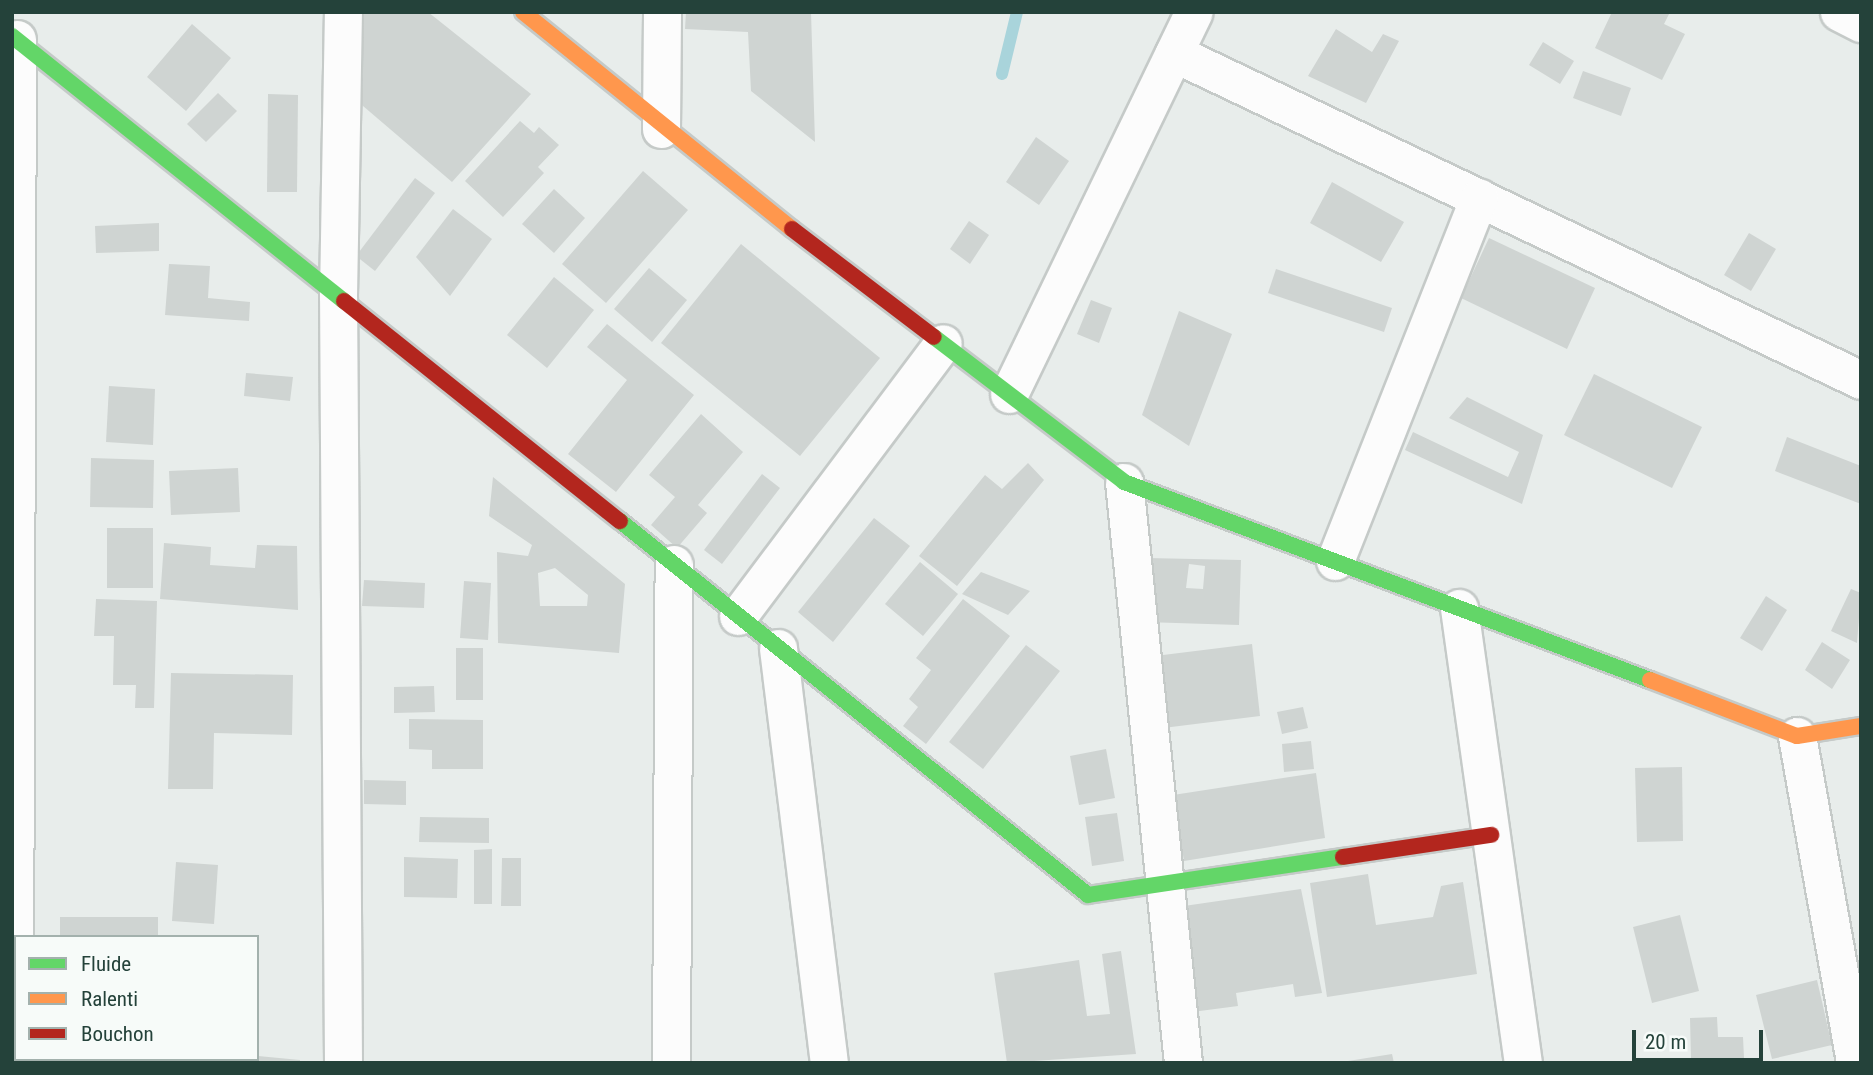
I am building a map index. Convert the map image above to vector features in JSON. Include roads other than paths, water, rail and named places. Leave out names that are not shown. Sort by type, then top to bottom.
[{"type":"street","points":[[343,12],[338,296],[343,1063]]},
{"type":"street","points":[[523,12],[661,129],[1124,482],[1797,736],[1861,726]]},
{"type":"street","points":[[661,129],[662,12]]},
{"type":"street","points":[[1009,394],[1194,12]]},
{"type":"street","points":[[1839,12],[1861,23]]},
{"type":"street","points":[[15,38],[1088,895],[1491,835]]},
{"type":"street","points":[[14,935],[15,38]]},
{"type":"street","points":[[1174,54],[1861,380]]},
{"type":"street","points":[[1335,561],[1479,198]]},
{"type":"street","points":[[738,616],[943,344]]},
{"type":"street","points":[[1124,482],[1183,1063]]},
{"type":"street","points":[[671,1063],[674,564]]},
{"type":"street","points":[[1459,608],[1523,1063]]},
{"type":"street","points":[[778,648],[829,1063]]},
{"type":"street","points":[[1797,736],[1855,1063]]},
{"type":"waterway","points":[[1002,74],[1017,12]]}]
